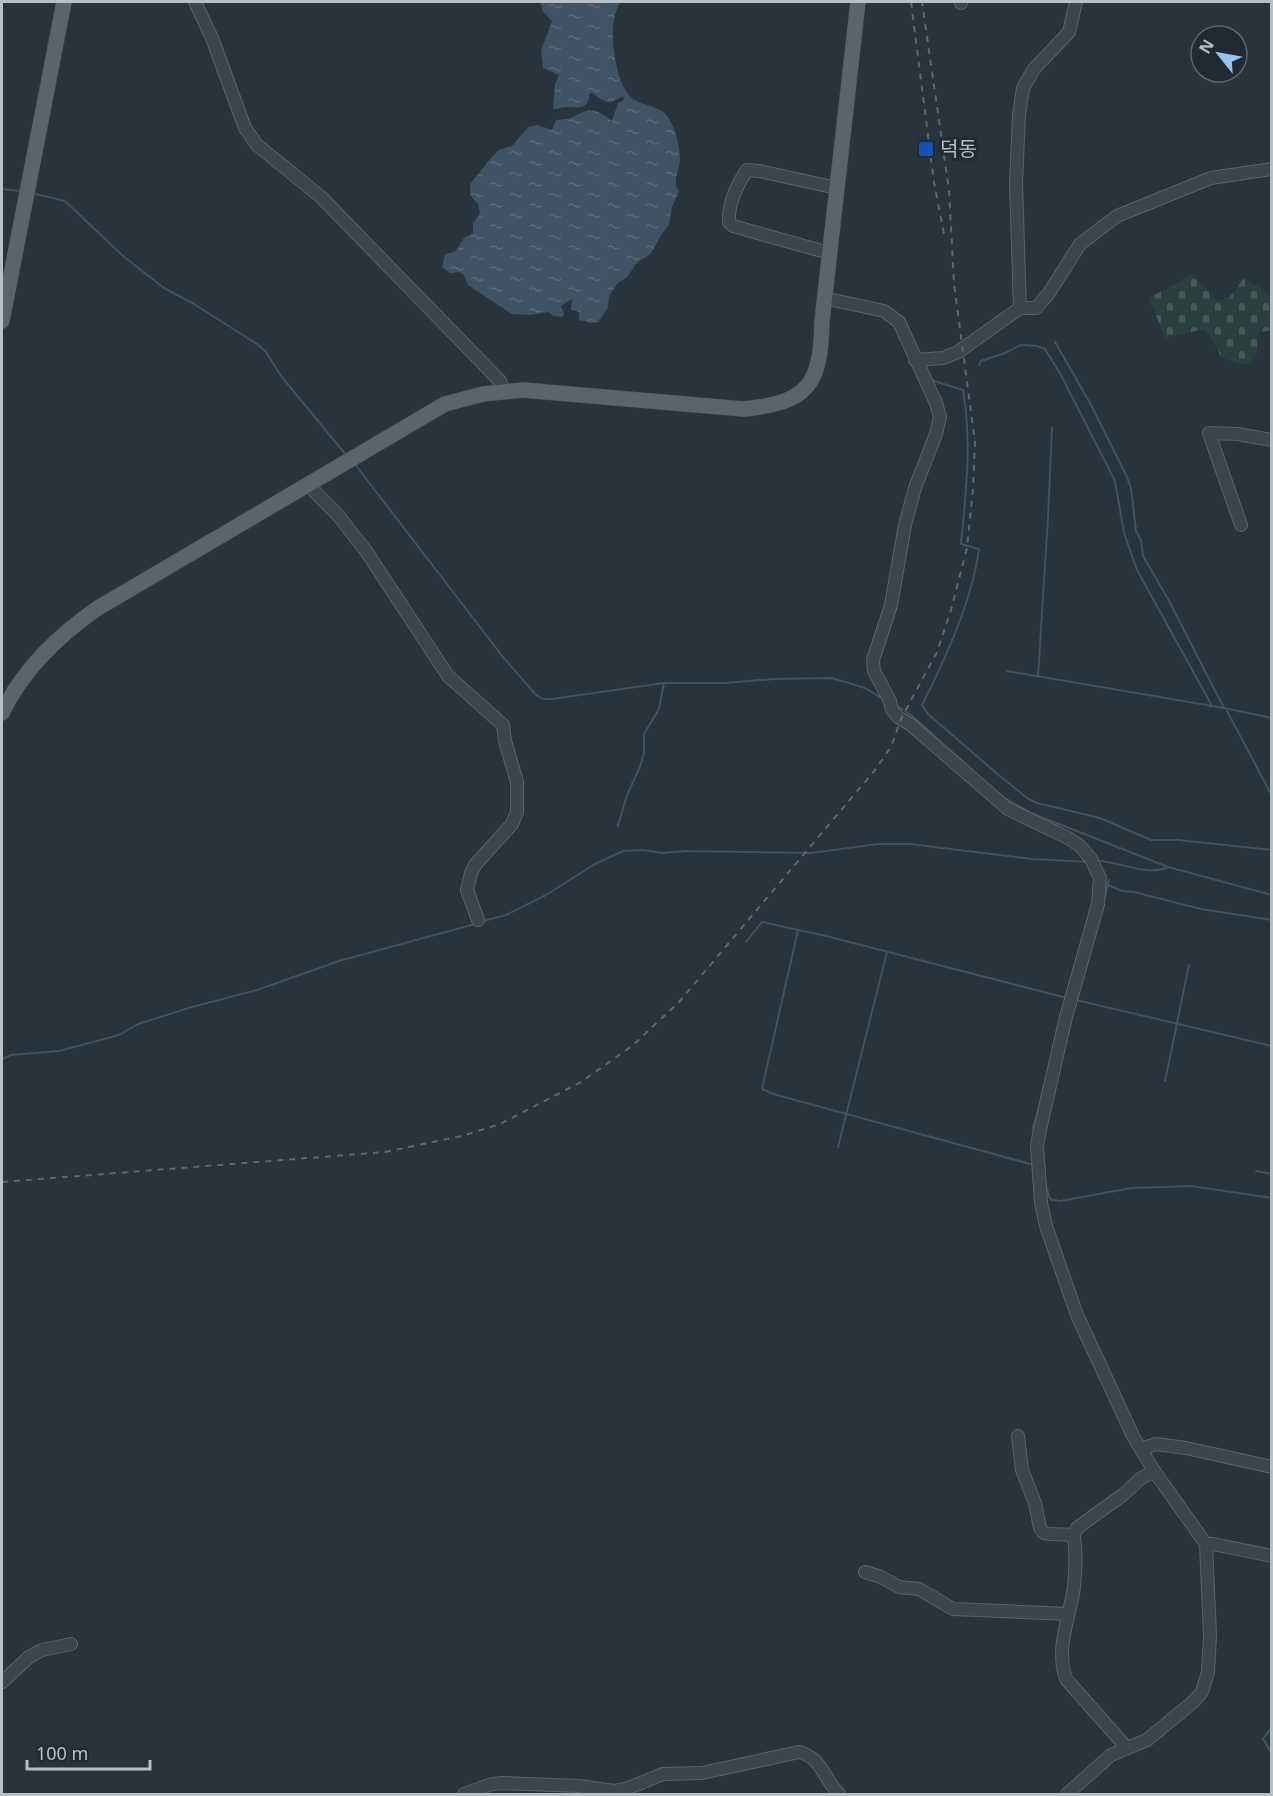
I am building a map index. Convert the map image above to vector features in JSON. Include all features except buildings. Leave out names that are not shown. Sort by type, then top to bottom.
[{"type":"main road","points":[[2,321],[64,2]]},
{"type":"main road","points":[[2,713],[23,677],[52,644],[73,625],[108,602],[445,404],[465,397],[503,390],[523,390],[743,409],[777,405],[806,389],[817,372],[821,345],[824,298],[858,2]]},
{"type":"street","points":[[195,2],[212,38],[245,128],[257,145],[321,197],[500,381],[503,390]]},
{"type":"street","points":[[1020,308],[1016,183],[1019,115],[1023,88],[1034,69],[1069,32],[1076,2]]},
{"type":"street","points":[[915,360],[943,358],[958,352],[1020,308],[1036,308],[1080,244],[1117,216],[1211,178],[1272,169]]},
{"type":"street","points":[[829,253],[733,226],[729,222],[729,213],[740,181],[747,170],[837,188]]},
{"type":"street","points":[[824,298],[884,311],[899,322],[936,403],[940,417],[936,434],[915,488],[905,525],[891,605],[873,660],[874,671],[898,717],[911,725],[1008,809],[1080,846],[1091,859],[1100,878],[1098,903],[1066,1017],[1037,1146],[1041,1203],[1046,1226],[1077,1315],[1140,1449],[1206,1544],[1210,1636],[1208,1672],[1202,1692],[1193,1702],[1147,1740],[1111,1755],[1067,1794]]},
{"type":"street","points":[[1241,525],[1209,433],[1238,434],[1272,440]]},
{"type":"street","points":[[307,484],[336,514],[366,551],[447,676],[503,725],[519,798],[512,824],[475,865],[471,873],[467,890],[478,920]]},
{"type":"street","points":[[1018,1436],[1022,1470],[1035,1503],[1040,1528],[1044,1533],[1074,1535]]},
{"type":"street","points":[[1140,1449],[1156,1444],[1186,1448],[1272,1467]]},
{"type":"street","points":[[1127,1748],[1066,1679],[1062,1668],[1062,1655],[1074,1586],[1074,1535],[1077,1528],[1124,1494],[1140,1479],[1154,1471]]},
{"type":"street","points":[[1206,1544],[1272,1556]]},
{"type":"street","points":[[865,1572],[881,1577],[899,1587],[919,1589],[953,1609],[1068,1614]]},
{"type":"street","points":[[2,1682],[29,1657],[42,1650],[71,1644]]},
{"type":"street","points":[[464,1794],[492,1784],[503,1783],[579,1786],[615,1791],[663,1774],[702,1773],[799,1752],[818,1762],[839,1794]]},
{"type":"green space","points":[[1192,273],[1216,300],[1229,298],[1244,278],[1262,289],[1271,298],[1271,330],[1258,333],[1257,355],[1251,363],[1239,364],[1221,357],[1204,329],[1165,338],[1149,298],[1177,284]]},
{"type":"water","points":[[540,2],[620,2],[614,19],[613,38],[622,83],[632,98],[667,115],[678,145],[680,160],[676,180],[679,191],[672,207],[669,225],[650,254],[637,263],[627,277],[618,283],[609,296],[608,307],[598,322],[579,320],[579,312],[571,309],[572,299],[561,306],[564,314],[562,317],[553,316],[549,312],[530,315],[512,314],[468,285],[463,274],[450,273],[442,267],[445,254],[455,252],[464,238],[473,233],[473,223],[480,214],[478,204],[470,195],[470,184],[499,150],[512,146],[528,127],[538,125],[552,130],[556,120],[573,117],[588,110],[602,114],[612,121],[618,103],[624,100],[623,96],[607,102],[592,93],[589,94],[586,105],[553,109],[555,84],[559,75],[543,68],[541,51],[552,21],[543,12]]},
{"type":"waterway","points":[[2,189],[20,191]]},
{"type":"waterway","points":[[32,193],[65,201],[123,256],[164,288],[257,344],[266,352],[281,376],[346,455]]},
{"type":"waterway","points":[[1055,342],[1090,403],[1127,477],[1131,488],[1136,531],[1141,541],[1143,556],[1168,599],[1224,708],[1272,718]]},
{"type":"waterway","points":[[979,365],[981,361],[1021,345],[1045,349],[1061,375],[1115,481],[1124,533],[1137,570],[1211,704],[1210,707]]},
{"type":"waterway","points":[[930,378],[963,390],[968,448],[961,544],[979,549],[971,589],[964,609],[949,649],[922,705],[928,714],[1001,777],[1027,798],[1037,803],[1100,818],[1151,840],[1178,840],[1272,850]]},
{"type":"waterway","points":[[1038,677],[1052,427]]},
{"type":"waterway","points":[[354,463],[503,657],[536,695],[543,699],[664,683],[832,678],[865,688],[883,699]]},
{"type":"waterway","points":[[1007,671],[1224,708]]},
{"type":"waterway","points":[[618,826],[627,795],[644,753],[644,734],[659,709],[664,683]]},
{"type":"waterway","points":[[896,705],[911,715],[969,767]]},
{"type":"waterway","points":[[1227,711],[1272,796]]},
{"type":"waterway","points":[[1003,797],[1031,813],[1168,867]]},
{"type":"waterway","points":[[483,921],[506,915],[546,895],[595,864],[623,851],[811,853],[878,844],[910,844],[1032,859],[1088,862]]},
{"type":"waterway","points":[[1097,861],[1151,870],[1168,867],[1272,895]]},
{"type":"waterway","points":[[1103,904],[1109,880]]},
{"type":"waterway","points":[[1108,885],[1122,891],[1201,909],[1272,920]]},
{"type":"waterway","points":[[746,942],[762,922],[826,936],[1067,998]]},
{"type":"waterway","points":[[2,1059],[11,1055],[59,1051],[119,1035],[138,1024],[257,990],[339,961],[475,924]]},
{"type":"waterway","points":[[798,930],[762,1089],[773,1094],[1034,1165]]},
{"type":"waterway","points":[[838,1147],[887,952]]},
{"type":"waterway","points":[[1165,1081],[1189,965]]},
{"type":"waterway","points":[[1076,1000],[1272,1046]]},
{"type":"waterway","points":[[1034,1134],[1033,1128],[1039,1108]]},
{"type":"waterway","points":[[1044,1160],[1045,1175]]},
{"type":"waterway","points":[[1256,1171],[1272,1174]]},
{"type":"waterway","points":[[1045,1181],[1049,1197],[1060,1201],[1132,1188],[1191,1186],[1272,1198]]},
{"type":"waterway","points":[[1272,1727],[1263,1739],[1272,1754]]},
{"type":"railway","points":[[911,2],[934,182],[944,234]]},
{"type":"railway","points":[[2,1182],[385,1152],[462,1136],[500,1124],[581,1082],[632,1046],[679,1002],[875,770],[891,747],[901,719],[937,652],[951,610],[967,548],[973,489],[975,442],[954,284],[949,190],[922,2]]},
{"type":"place","name":"덕동","points":[[926,149]]}]
